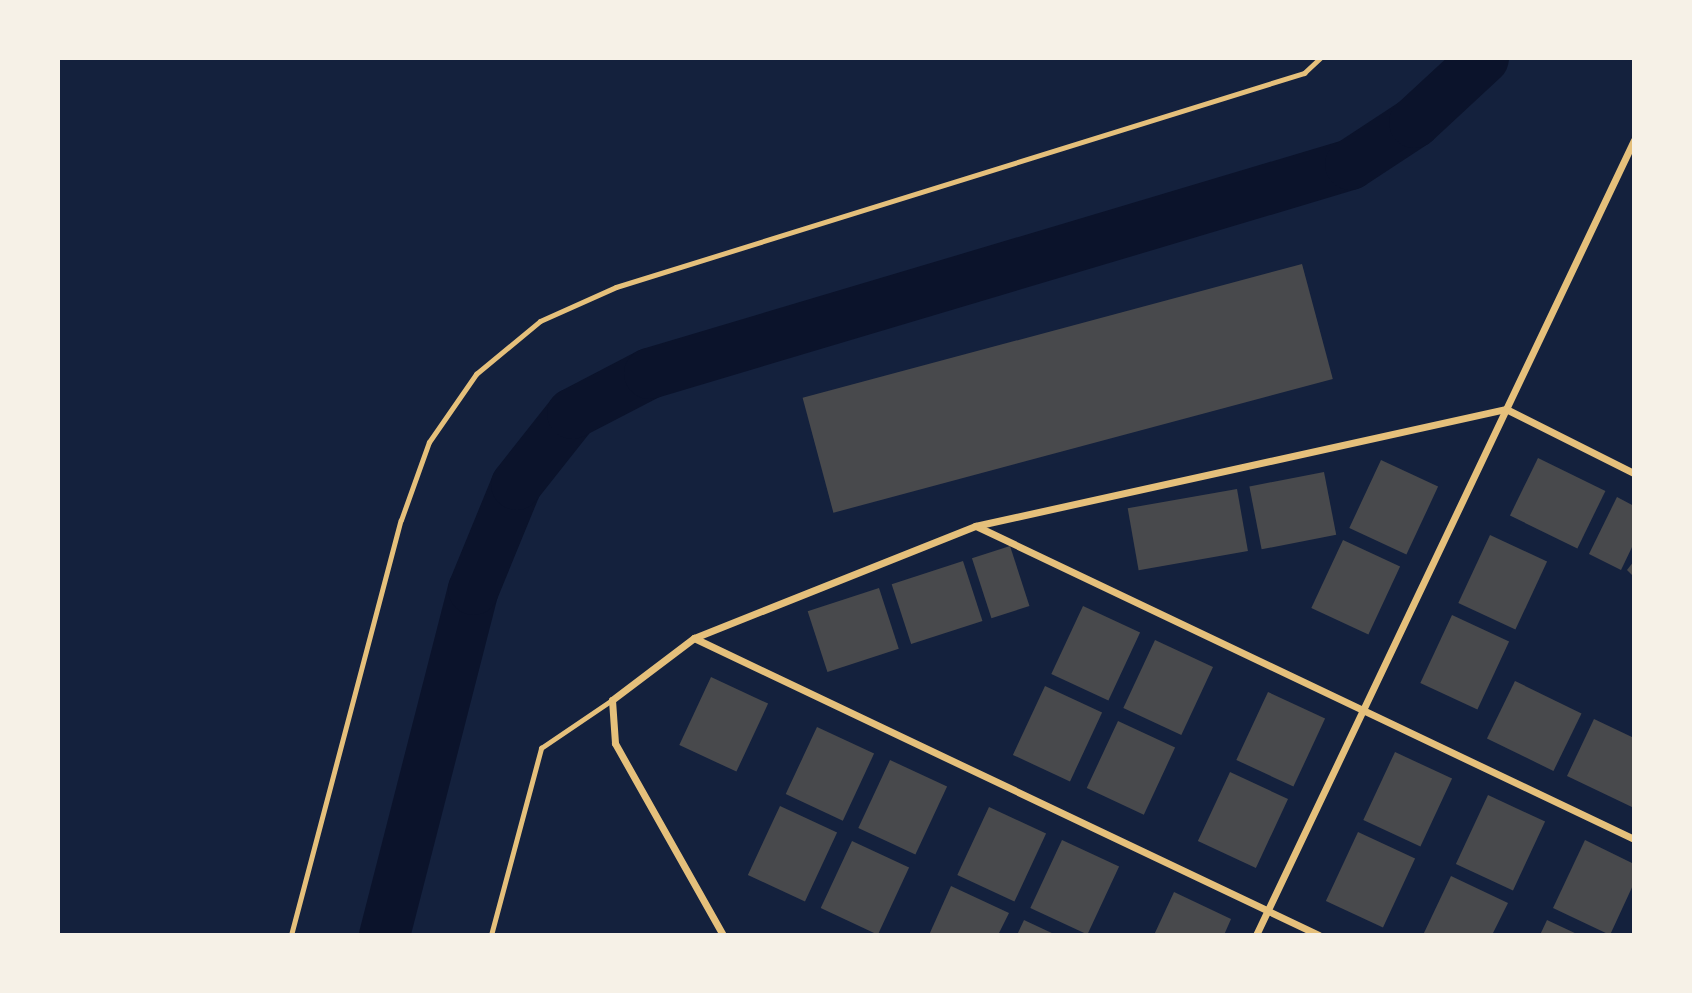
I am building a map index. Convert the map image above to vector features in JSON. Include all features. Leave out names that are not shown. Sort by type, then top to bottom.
[{"type":"street","points":[[1256,935],[1634,140]]},
{"type":"street","points":[[723,935],[615,743],[612,700],[694,638],[975,526],[1506,409],[1634,473]]},
{"type":"street","points":[[975,526],[1634,839]]},
{"type":"street","points":[[694,638],[1319,935]]},
{"type":"lane","points":[[291,935],[401,520],[429,442],[476,374],[540,321],[615,287],[1304,73],[1320,58]]},
{"type":"lane","points":[[491,935],[541,748],[612,700]]},
{"type":"building","points":[[1302,264],[1333,379],[833,513],[803,398]]},
{"type":"building","points":[[1538,458],[1605,491],[1577,548],[1510,516]]},
{"type":"building","points":[[1381,460],[1438,487],[1406,555],[1349,528]]},
{"type":"building","points":[[1324,472],[1336,535],[1262,549],[1249,487]]},
{"type":"building","points":[[1237,489],[1248,551],[1139,570],[1128,508]]},
{"type":"building","points":[[1617,497],[1634,506],[1634,543],[1621,570],[1589,554]]},
{"type":"building","points":[[1490,535],[1547,562],[1515,630],[1458,603]]},
{"type":"building","points":[[1343,540],[1400,567],[1368,635],[1311,608]]},
{"type":"building","points":[[1010,546],[1029,606],[991,618],[972,558]]},
{"type":"building","points":[[963,561],[982,621],[911,644],[892,584]]},
{"type":"building","points":[[1634,561],[1634,577],[1627,570]]},
{"type":"building","points":[[879,588],[899,649],[827,672],[808,611]]},
{"type":"building","points":[[1083,606],[1140,633],[1108,701],[1051,674]]},
{"type":"building","points":[[1452,615],[1509,642],[1477,710],[1420,683]]},
{"type":"building","points":[[1155,640],[1213,667],[1181,735],[1123,708]]},
{"type":"building","points":[[711,677],[768,704],[736,772],[679,745]]},
{"type":"building","points":[[1515,681],[1582,713],[1553,771],[1487,739]]},
{"type":"building","points":[[1045,686],[1102,713],[1070,782],[1013,755]]},
{"type":"building","points":[[1268,692],[1325,719],[1293,787],[1236,760]]},
{"type":"building","points":[[1594,719],[1634,738],[1634,808],[1567,776]]},
{"type":"building","points":[[1118,721],[1175,748],[1144,815],[1087,788]]},
{"type":"building","points":[[817,727],[874,754],[843,821],[786,794]]},
{"type":"building","points":[[1395,752],[1452,779],[1420,847],[1363,820]]},
{"type":"building","points":[[890,760],[947,787],[915,855],[858,828]]},
{"type":"building","points":[[1230,772],[1288,799],[1256,868],[1198,841]]},
{"type":"building","points":[[1488,795],[1545,822],[1513,891],[1456,864]]},
{"type":"building","points":[[780,806],[837,833],[805,902],[748,875]]},
{"type":"building","points":[[989,807],[1046,834],[1014,902],[957,875]]},
{"type":"building","points":[[1358,832],[1415,859],[1383,928],[1326,901]]},
{"type":"building","points":[[1062,840],[1119,867],[1087,935],[1030,908]]},
{"type":"building","points":[[1585,840],[1634,864],[1634,883],[1610,935],[1553,908]]},
{"type":"building","points":[[852,841],[909,868],[878,935],[821,908]]},
{"type":"building","points":[[1451,876],[1508,903],[1492,935],[1423,935]]},
{"type":"building","points":[[951,886],[1009,913],[998,935],[929,935]]},
{"type":"building","points":[[1174,892],[1231,919],[1224,935],[1154,935]]},
{"type":"building","points":[[1024,920],[1056,935],[1017,935]]},
{"type":"building","points":[[1547,920],[1579,935],[1540,935]]},
{"type":"waterway","points":[[384,935],[473,589],[516,484],[572,413],[649,373],[1350,164],[1414,122],[1483,58]]}]
